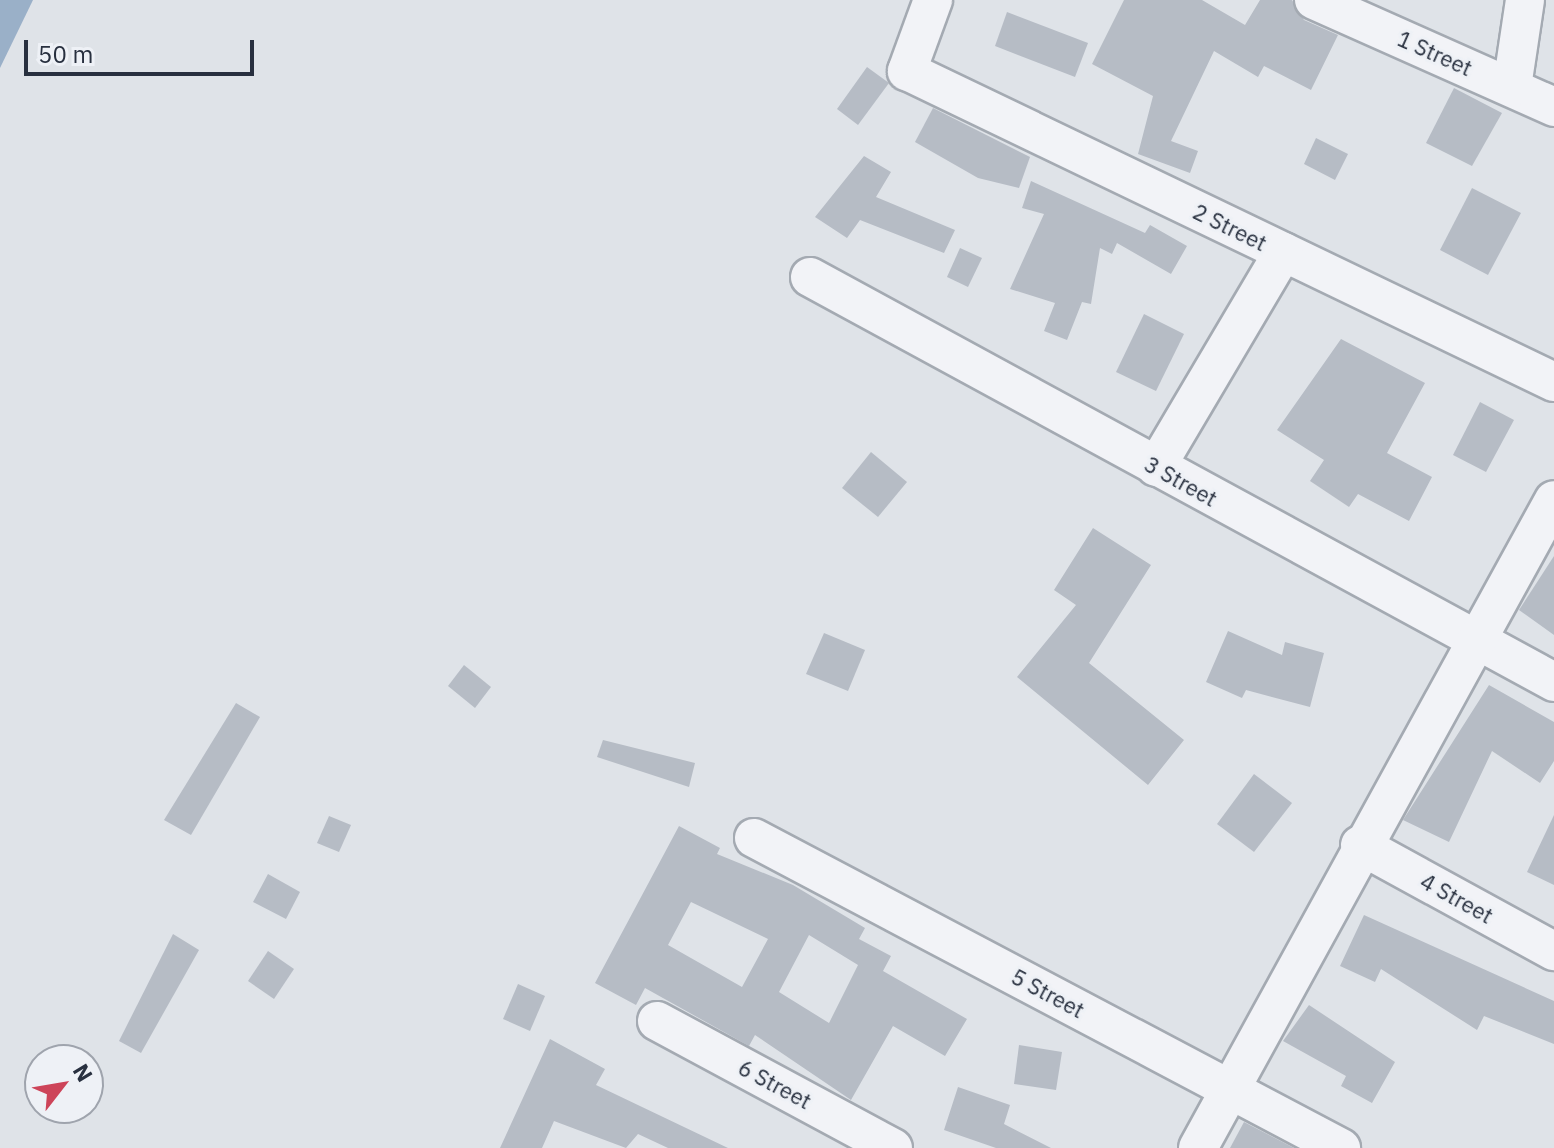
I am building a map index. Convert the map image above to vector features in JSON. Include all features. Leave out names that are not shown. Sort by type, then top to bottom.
[{"type":"street","name":"2 Street","points":[[933,0],[907,71],[1554,382]]},
{"type":"street","name":"1 Street","points":[[1314,0],[1554,107]]},
{"type":"street","points":[[1512,87],[1525,0]]},
{"type":"street","points":[[1156,467],[1283,252]]},
{"type":"street","name":"3 Street","points":[[810,277],[1554,682]]},
{"type":"street","points":[[1198,1148],[1472,640],[1554,500]]},
{"type":"street","name":"5 Street","points":[[754,838],[1341,1148]]},
{"type":"street","name":"4 Street","points":[[1360,845],[1554,951]]},
{"type":"street","name":"6 Street","points":[[657,1021],[893,1148]]},
{"type":"water","points":[[0,0],[33,0],[0,68]]},
{"type":"building","points":[[1124,0],[1202,0],[1245,25],[1260,0],[1292,0],[1304,20],[1338,35],[1311,90],[1264,66],[1258,77],[1214,51],[1171,141],[1198,151],[1190,173],[1138,154],[1153,96],[1092,64]]},
{"type":"building","points":[[1007,12],[1088,43],[1075,77],[995,46]]},
{"type":"building","points":[[867,67],[889,83],[858,125],[837,109]]},
{"type":"building","points":[[1454,88],[1502,113],[1472,166],[1426,143]]},
{"type":"building","points":[[933,108],[1030,157],[1019,188],[978,178],[915,142]]},
{"type":"building","points":[[1316,138],[1348,154],[1335,180],[1304,164]]},
{"type":"building","points":[[864,156],[891,172],[876,197],[955,230],[944,253],[860,220],[847,238],[815,217]]},
{"type":"building","points":[[1031,181],[1145,233],[1150,225],[1187,246],[1171,274],[1117,243],[1112,254],[1100,248],[1091,304],[1082,302],[1067,340],[1044,331],[1055,303],[1010,289],[1044,214],[1022,208]]},
{"type":"building","points":[[1472,188],[1521,213],[1488,275],[1440,250]]},
{"type":"building","points":[[960,248],[982,258],[968,287],[947,277]]},
{"type":"building","points":[[1144,314],[1184,334],[1156,391],[1116,372]]},
{"type":"building","points":[[1341,339],[1425,383],[1387,453],[1432,477],[1409,521],[1358,494],[1349,507],[1310,481],[1324,460],[1277,430]]},
{"type":"building","points":[[1480,402],[1514,420],[1486,472],[1453,455]]},
{"type":"building","points":[[871,452],[907,482],[878,517],[842,488]]},
{"type":"building","points":[[1093,528],[1151,565],[1089,663],[1184,740],[1148,785],[1017,677],[1076,605],[1054,590]]},
{"type":"building","points":[[1554,556],[1554,635],[1519,610]]},
{"type":"building","points":[[1228,631],[1282,655],[1285,642],[1324,653],[1310,707],[1246,690],[1242,698],[1206,682]]},
{"type":"building","points":[[824,633],[865,650],[848,691],[806,674]]},
{"type":"building","points":[[464,665],[491,687],[475,708],[448,686]]},
{"type":"building","points":[[1489,685],[1554,722],[1554,761],[1540,783],[1492,751],[1449,842],[1403,820]]},
{"type":"building","points":[[236,703],[260,717],[191,835],[164,820]]},
{"type":"building","points":[[603,740],[695,763],[689,787],[597,757]]},
{"type":"building","points":[[1254,774],[1292,803],[1254,852],[1217,824]]},
{"type":"building","points":[[1554,815],[1554,885],[1527,872]]},
{"type":"building","points":[[329,816],[351,825],[339,852],[317,843]]},
{"type":"building","points":[[679,826],[720,848],[717,854],[793,885],[865,928],[859,939],[891,956],[883,971],[967,1019],[945,1056],[893,1026],[851,1100],[755,1035],[749,1046],[645,988],[636,1005],[595,983]],"holes":[[[691,902],[768,939],[742,987],[668,945]],[[809,935],[858,965],[829,1023],[779,992]]]},
{"type":"building","points":[[268,874],[300,892],[286,919],[253,902]]},
{"type":"building","points":[[1364,915],[1554,1001],[1554,1044],[1484,1016],[1477,1030],[1381,969],[1375,982],[1340,966]]},
{"type":"building","points":[[173,934],[199,950],[141,1053],[119,1041]]},
{"type":"building","points":[[268,951],[294,969],[274,999],[248,981]]},
{"type":"building","points":[[518,984],[545,996],[530,1031],[503,1019]]},
{"type":"building","points":[[1309,1005],[1395,1062],[1372,1103],[1341,1086],[1346,1076],[1283,1041]]},
{"type":"building","points":[[550,1039],[605,1069],[596,1085],[728,1148],[668,1148],[638,1134],[626,1148],[554,1121],[542,1148],[500,1148]]},
{"type":"building","points":[[1019,1045],[1062,1052],[1056,1090],[1014,1084]]},
{"type":"building","points":[[958,1087],[1010,1105],[1004,1124],[1051,1148],[996,1148],[944,1130]]},
{"type":"building","points":[[1244,1122],[1294,1148],[1230,1148]]}]
